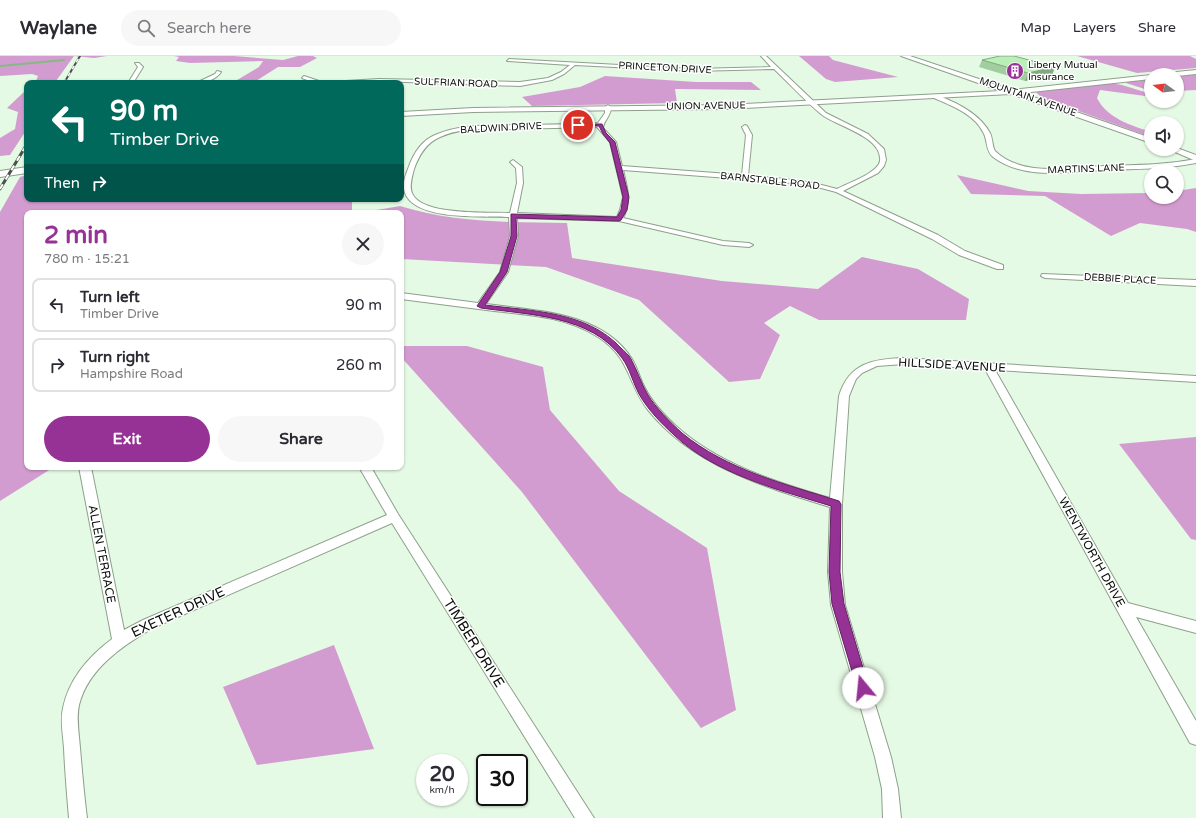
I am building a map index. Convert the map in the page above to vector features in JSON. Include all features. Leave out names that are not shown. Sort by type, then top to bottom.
[{"type":"main road","name":"MOUNTAIN AVENUE","points":[[904,56],[973,78],[1144,139]]},
{"type":"main road","points":[[1184,73],[1196,72]]},
{"type":"main road","points":[[973,78],[1020,85],[1059,86],[1144,78]]},
{"type":"main road","name":"UNION AVENUE","points":[[404,114],[467,110],[608,107],[725,107],[936,97],[1012,92],[1059,86]]},
{"type":"main road","points":[[1184,154],[1196,158]]},
{"type":"main road","points":[[0,174],[24,170]]},
{"type":"street","points":[[763,56],[824,114],[866,135],[881,149],[883,155],[881,166],[876,172],[838,191]]},
{"type":"street","name":"PRINCETON DRIVE","points":[[509,60],[693,70],[774,68]]},
{"type":"street","name":"SULFRIAN ROAD","points":[[404,81],[500,84],[531,83],[559,76],[575,63]]},
{"type":"street","points":[[132,80],[140,69],[137,64]]},
{"type":"street","points":[[206,80],[218,75],[219,72]]},
{"type":"street","points":[[304,77],[315,80]]},
{"type":"street","name":"MARTINS LANE","points":[[936,97],[960,108],[976,120],[987,133],[989,147],[994,154],[1007,162],[1021,166],[1059,171],[1103,168],[1164,167],[1196,161]]},
{"type":"street","points":[[608,107],[606,117],[600,125],[604,133],[613,142],[626,197],[624,210],[619,219]]},
{"type":"street","name":"BALDWIN DRIVE","points":[[600,125],[470,128],[447,132],[429,140],[419,149],[407,181],[407,187],[411,199],[426,207],[450,213],[619,219],[723,243],[749,245]]},
{"type":"street","points":[[745,127],[749,135],[746,177]]},
{"type":"street","points":[[481,306],[504,272],[514,236],[513,216],[520,183],[519,167],[513,162]]},
{"type":"street","name":"BARNSTABLE ROAD","points":[[620,168],[806,183],[838,191],[935,237],[962,253],[1000,267]]},
{"type":"street","name":"DEBBIE PLACE","points":[[1045,276],[1196,283]]},
{"type":"street","points":[[404,296],[552,316],[575,322],[596,332],[613,344],[627,358],[643,394],[652,407],[678,434],[696,447],[726,465],[761,480],[836,504]]},
{"type":"street","name":"HILLSIDE AVENUE","points":[[892,818],[890,789],[883,757],[838,604],[835,572],[836,504],[844,396],[845,387],[853,375],[874,364],[894,361],[1196,379]]},
{"type":"street","name":"WENTWORTH DRIVE","points":[[989,367],[1122,608],[1196,737]]},
{"type":"street","name":"ALLEN TERRACE","points":[[86,470],[119,640]]},
{"type":"street","name":"TIMBER DRIVE","points":[[367,470],[394,517],[585,818]]},
{"type":"street","name":"EXETER DRIVE","points":[[78,818],[69,722],[71,706],[77,690],[86,674],[99,658],[119,640],[148,624],[394,517]]},
{"type":"street","points":[[1122,608],[1196,627]]},
{"type":"shaded area","points":[[0,56],[74,56],[57,80],[36,80],[38,76],[32,74],[0,76]]},
{"type":"shaded area","points":[[74,56],[107,56],[94,58]]},
{"type":"shaded area","points":[[174,56],[234,56],[283,60],[298,56],[313,56],[317,58],[300,67],[278,67],[258,80],[237,80],[259,67],[263,61],[190,63],[176,61],[179,57]]},
{"type":"shaded area","points":[[799,56],[829,56],[833,60],[898,77],[835,82],[826,79]]},
{"type":"shaded area","points":[[1077,56],[1190,56],[1196,59],[1196,68],[1144,68],[1144,72],[1137,73]]},
{"type":"shaded area","points":[[1196,74],[1196,90],[1184,91],[1184,75]]},
{"type":"shaded area","points":[[605,76],[696,82],[751,82],[761,90],[675,89],[677,103],[532,106],[522,97],[580,87]]},
{"type":"shaded area","points":[[1144,80],[1144,89],[1126,83]]},
{"type":"shaded area","points":[[1110,83],[1144,92],[1144,96],[1100,90],[1097,98],[1101,105],[1113,116],[1144,129],[1144,134],[1042,98],[1036,92]]},
{"type":"shaded area","points":[[24,92],[24,134],[10,155],[0,156],[0,138],[15,129],[18,112],[7,108]]},
{"type":"shaded area","points":[[957,175],[1028,191],[1081,194],[1144,193],[1144,204],[1184,204],[1184,190],[1196,188],[1196,232],[1187,229],[1140,223],[1111,236],[1045,196],[971,194]]},
{"type":"shaded area","points":[[24,176],[24,202],[352,202],[352,210],[24,210],[24,470],[49,470],[0,501],[0,212],[20,177]]},
{"type":"shaded area","points":[[400,206],[420,212],[462,219],[504,222],[567,223],[572,258],[722,281],[818,289],[862,257],[918,269],[969,299],[966,320],[819,320],[790,306],[764,323],[780,335],[760,379],[729,382],[639,300],[546,267],[404,259],[404,210],[377,210]]},
{"type":"shaded area","points":[[404,346],[467,346],[543,367],[550,410],[619,491],[707,548],[736,710],[701,728],[522,492],[404,360]]},
{"type":"shaded area","points":[[1196,437],[1196,540],[1191,539],[1119,444]]},
{"type":"shaded area","points":[[334,645],[374,749],[257,765],[223,687]]},
{"type":"building","points":[[1000,56],[1014,56],[1055,67],[1028,73],[982,60]]},
{"type":"waterway","points":[[0,66],[64,60]]},
{"type":"railway","points":[[66,80],[80,56]]},
{"type":"railway","points":[[0,189],[24,149]]},
{"type":"place","name":"Liberty Mutual Insurance","points":[[1015,71]]},
{"type":"route","points":[[578,125],[600,125],[600,128],[613,142],[626,197],[624,210],[619,219],[513,216],[514,236],[504,272],[481,306],[539,313],[564,318],[586,326],[605,337],[627,358],[643,394],[652,407],[678,434],[696,447],[726,465],[761,480],[836,504],[835,572],[838,604],[863,688]]}]
